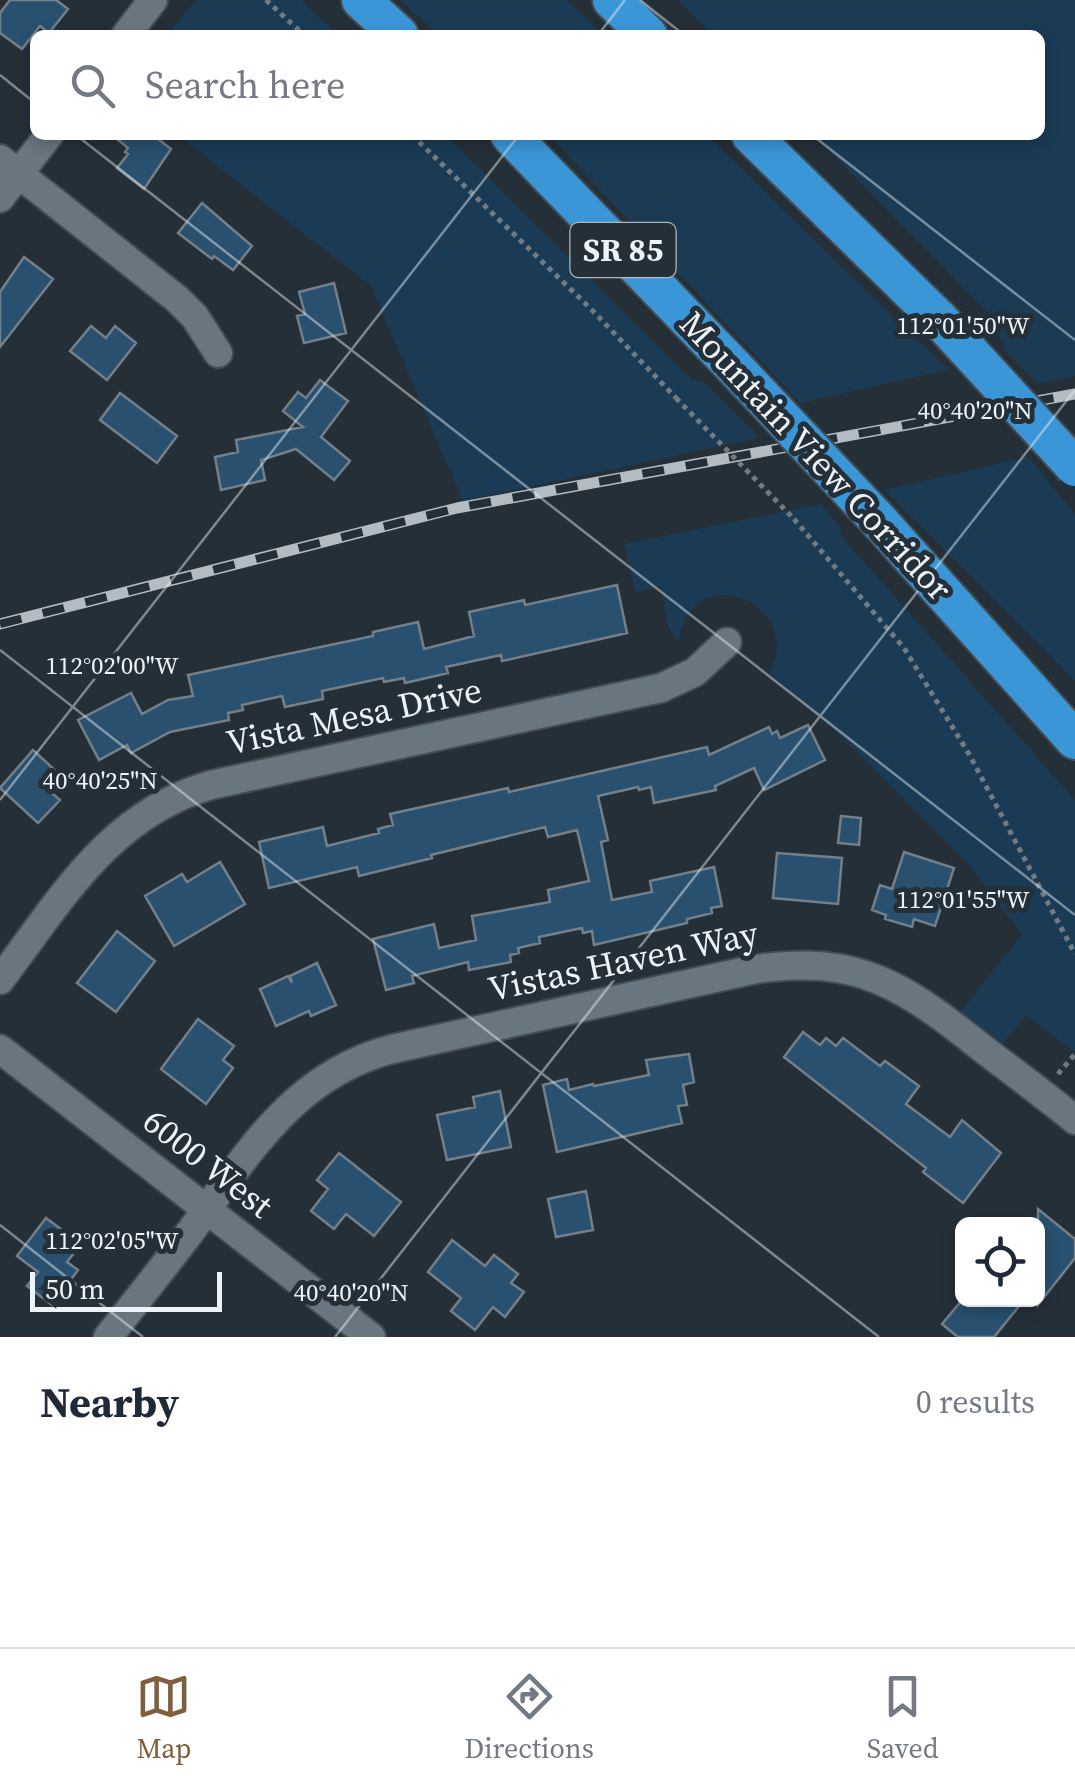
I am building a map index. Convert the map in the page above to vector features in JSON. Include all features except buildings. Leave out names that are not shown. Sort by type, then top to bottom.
[{"type":"highway","points":[[361,0],[394,30]]},
{"type":"highway","points":[[612,0],[643,30]]},
{"type":"highway","name":"Mountain View Corridor","points":[[515,140],[879,522],[1075,740]]},
{"type":"highway","points":[[755,140],[940,320],[1075,467]]},
{"type":"street","points":[[130,30],[154,0]]},
{"type":"street","points":[[0,198],[9,166],[42,140]]},
{"type":"street","points":[[9,166],[178,298],[218,353]]},
{"type":"street","name":"Vista Mesa Drive","points":[[0,980],[94,857],[128,825],[168,800],[211,785],[661,688],[695,672],[727,642]]},
{"type":"street","name":"Vistas Haven Way","points":[[108,1337],[267,1129],[324,1078],[367,1056],[784,966],[840,968],[893,985],[932,1009],[1075,1120]]},
{"type":"street","name":"6000 West","points":[[0,1049],[371,1337]]},
{"type":"path","points":[[266,0],[299,30]]},
{"type":"path","points":[[417,140],[580,297],[794,519],[904,648],[969,754],[1075,954]]},
{"type":"shaded area","points":[[197,0],[301,0],[333,30],[170,30]]},
{"type":"shaded area","points":[[400,0],[567,0],[599,30],[433,30]]},
{"type":"shaded area","points":[[678,0],[1075,0],[1075,376],[1038,384],[1004,349],[993,318],[819,140],[1045,140],[1045,30],[708,30]]},
{"type":"shaded area","points":[[184,140],[451,140],[693,381],[702,381],[759,438],[463,501],[371,286]]},
{"type":"shaded area","points":[[554,140],[712,140],[948,370],[800,403]]},
{"type":"shaded area","points":[[1028,457],[1075,514],[1075,681],[885,490]]},
{"type":"shaded area","points":[[821,504],[840,528],[841,536],[1075,800],[1075,1052],[1026,1015],[1003,1044],[961,1011],[1022,935],[972,868],[836,731],[770,673],[777,649],[774,629],[764,613],[750,602],[715,596],[698,604],[686,618],[678,641],[667,625],[661,586],[636,593],[624,544]]},
{"type":"railway","points":[[0,624],[457,508],[1075,394]]}]
